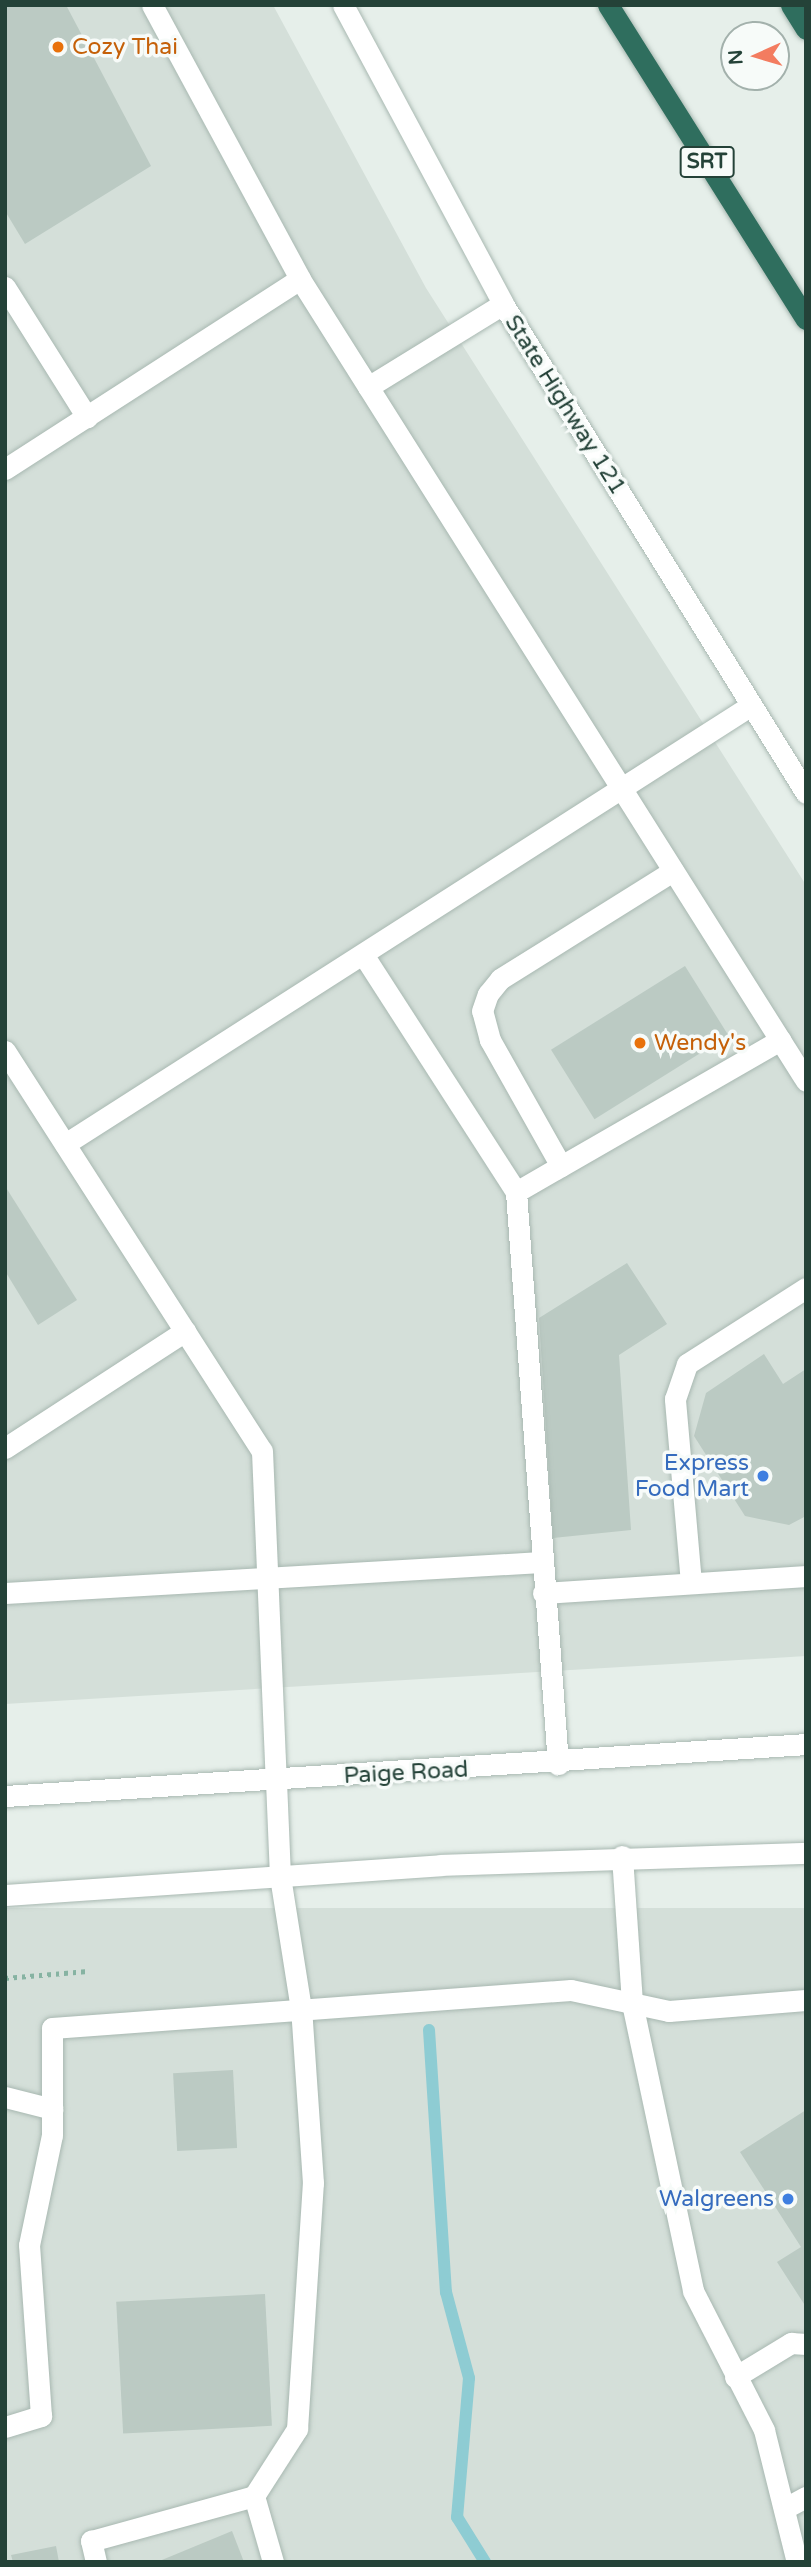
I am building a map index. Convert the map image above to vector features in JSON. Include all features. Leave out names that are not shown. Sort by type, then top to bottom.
[{"type":"highway","name":"SRT","points":[[608,5],[806,318]]},
{"type":"highway","points":[[791,5],[806,29]]},
{"type":"main road","points":[[152,5],[300,279],[806,1081]]},
{"type":"main road","name":"State Highway 121","points":[[342,5],[503,304],[806,793]]},
{"type":"main road","points":[[5,469],[300,279]]},
{"type":"main road","points":[[5,287],[86,417]]},
{"type":"main road","points":[[368,387],[503,304]]},
{"type":"main road","points":[[65,1144],[364,956],[620,786],[750,706]]},
{"type":"main road","points":[[561,1166],[490,1040],[482,1011],[488,994],[500,979],[673,872]]},
{"type":"main road","points":[[364,956],[516,1192],[543,1592],[558,1765]]},
{"type":"main road","points":[[516,1192],[780,1040]]},
{"type":"main road","points":[[5,1051],[261,1451],[280,1876],[301,2009],[313,2183],[297,2429],[254,2496],[91,2541],[96,2562]]},
{"type":"main road","points":[[691,1583],[675,1399],[687,1364],[806,1288]]},
{"type":"main road","points":[[5,1448],[185,1331]]},
{"type":"main road","points":[[5,1593],[541,1562]]},
{"type":"main road","points":[[543,1592],[806,1576]]},
{"type":"main road","name":"Paige Road","points":[[5,1796],[558,1765],[806,1744]]},
{"type":"main road","points":[[5,1895],[622,1856],[806,1853]]},
{"type":"main road","points":[[622,1856],[632,2003],[693,2291],[764,2430],[796,2502],[797,2562]]},
{"type":"main road","points":[[5,2427],[41,2416],[29,2245],[52,2109],[52,2028],[571,1990],[669,2011],[806,2000]]},
{"type":"main road","points":[[5,2097],[52,2109]]},
{"type":"main road","points":[[735,2377],[791,2343],[806,2344]]},
{"type":"main road","points":[[254,2496],[273,2562]]},
{"type":"path","points":[[5,1978],[88,1971]]},
{"type":"shaded area","points":[[5,5],[273,5],[426,288],[806,885],[806,1656],[5,1704]]},
{"type":"shaded area","points":[[5,1908],[806,1908],[806,2562],[5,2562]]},
{"type":"building","points":[[5,5],[66,5],[151,166],[25,244],[5,211]]},
{"type":"building","name":"Wendy's","points":[[685,966],[728,1036],[594,1119],[551,1050]]},
{"type":"building","points":[[5,1186],[77,1300],[38,1325],[5,1271]]},
{"type":"building","points":[[627,1263],[667,1324],[619,1355],[631,1530],[553,1538],[539,1318]]},
{"type":"building","name":"Express Food Mart","points":[[764,1354],[783,1384],[806,1369],[806,1516],[789,1525],[745,1516],[694,1436],[706,1393]]},
{"type":"building","points":[[233,2070],[237,2148],[177,2151],[173,2073]]},
{"type":"building","name":"Walgreens","points":[[806,2110],[806,2307],[777,2262],[801,2247],[740,2152]]},
{"type":"building","points":[[265,2294],[272,2426],[123,2434],[116,2302]]},
{"type":"building","points":[[232,2531],[244,2562],[157,2562]]},
{"type":"building","points":[[56,2546],[59,2562],[13,2562],[11,2555]]},
{"type":"waterway","points":[[429,2030],[446,2292],[469,2378],[457,2517],[485,2562]]},
{"type":"place","name":"Cozy Thai","points":[[58,47]]},
{"type":"place","name":"Wendy's","points":[[640,1043]]},
{"type":"place","name":"Express Food Mart","points":[[763,1476]]},
{"type":"place","name":"Walgreens","points":[[788,2199]]}]
